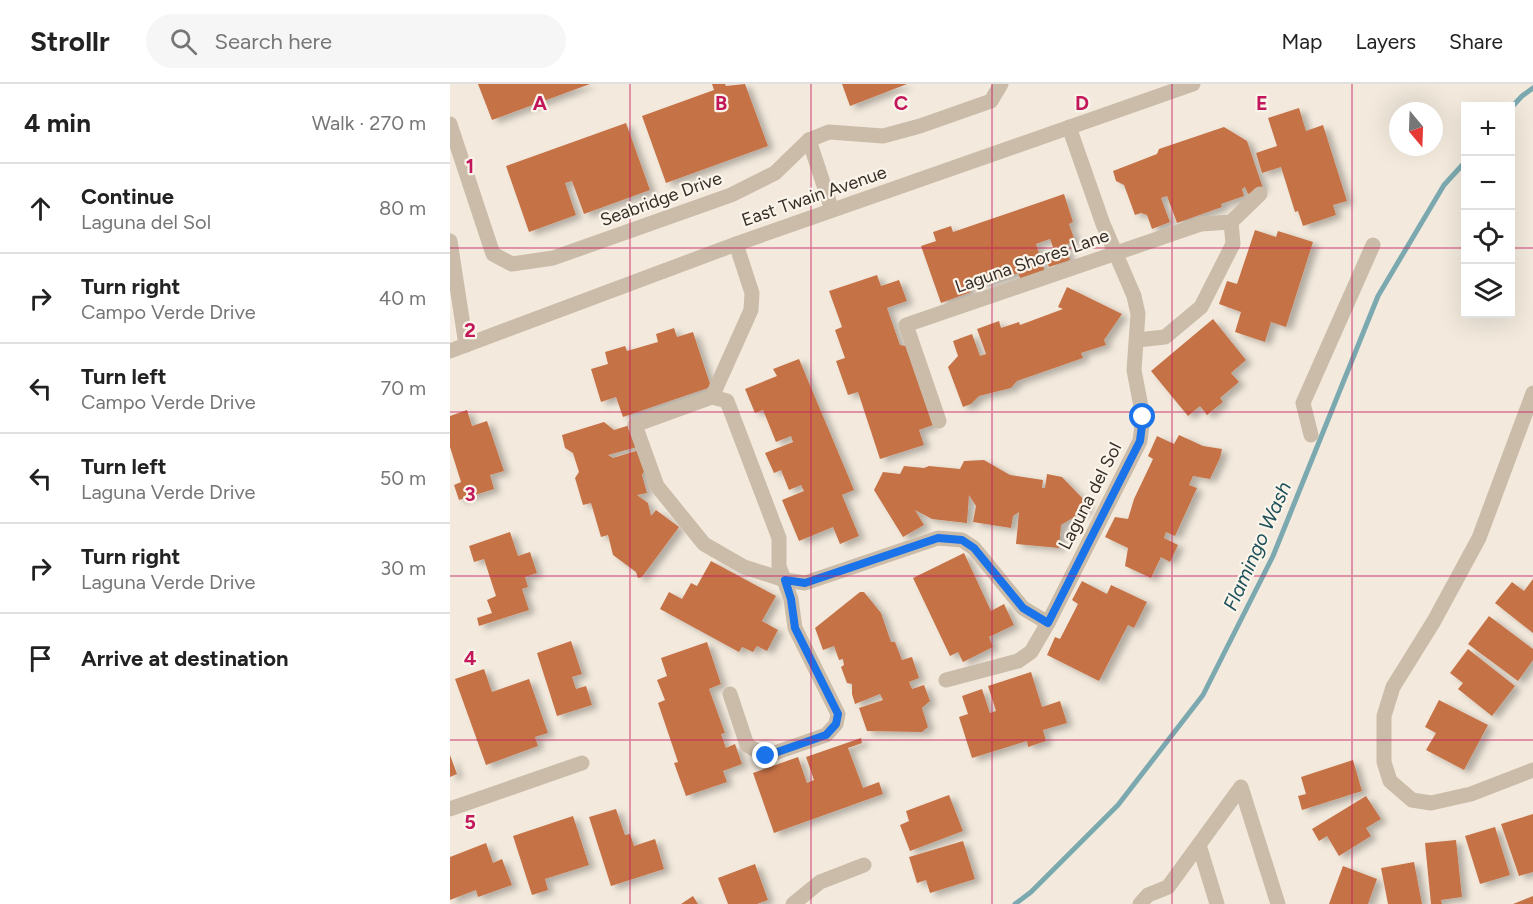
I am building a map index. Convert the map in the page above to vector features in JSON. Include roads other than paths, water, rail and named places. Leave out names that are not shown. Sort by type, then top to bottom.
[{"type":"street","name":"Seabridge Drive","points":[[450,124],[493,254],[512,264],[554,258],[731,195],[775,173],[809,140],[829,132],[883,136],[920,126],[992,101],[1002,84]]},
{"type":"street","name":"East Twain Avenue","points":[[450,351],[735,244],[1069,127],[1171,88],[1193,84]]},
{"type":"street","name":"Laguna del Sol","points":[[946,680],[1018,661],[1030,652],[1048,623],[1140,441],[1143,417],[1134,370],[1138,314],[1134,296],[1103,224],[1069,127]]},
{"type":"street","points":[[809,140],[832,210]]},
{"type":"street","points":[[1137,340],[1165,338],[1201,307],[1233,243],[1231,222],[1260,194]]},
{"type":"street","name":"Laguna Shores Lane","points":[[939,421],[906,326],[1201,224],[1231,222]]},
{"type":"street","points":[[450,241],[466,345]]},
{"type":"street","points":[[712,397],[751,310],[752,293],[735,244]]},
{"type":"street","points":[[1311,435],[1303,403],[1373,244]]},
{"type":"street","points":[[1533,393],[1479,538],[1434,621],[1393,687],[1384,716],[1384,762],[1390,781],[1412,800],[1431,803],[1471,794],[1533,770]]},
{"type":"street","points":[[730,694],[747,745],[766,756],[826,735],[836,724],[838,714],[795,628],[791,599],[785,580],[779,566],[779,537],[727,401],[712,397],[635,425],[657,486],[704,544],[744,567],[785,580],[805,583],[938,538],[962,540],[974,548],[1023,608],[1048,623]]},
{"type":"street","points":[[450,809],[582,763]]},
{"type":"street","points":[[1140,904],[1148,895],[1168,887],[1241,786],[1278,904]]},
{"type":"street","points":[[1199,844],[1217,904]]},
{"type":"street","points":[[793,904],[820,882],[864,866]]},
{"type":"waterway","name":"Flamingo Wash","points":[[1515,104],[1533,88]]},
{"type":"waterway","name":"Flamingo Wash","points":[[1015,904],[1031,892],[1118,805],[1203,695],[1273,556],[1378,296],[1444,185],[1461,166]]}]
